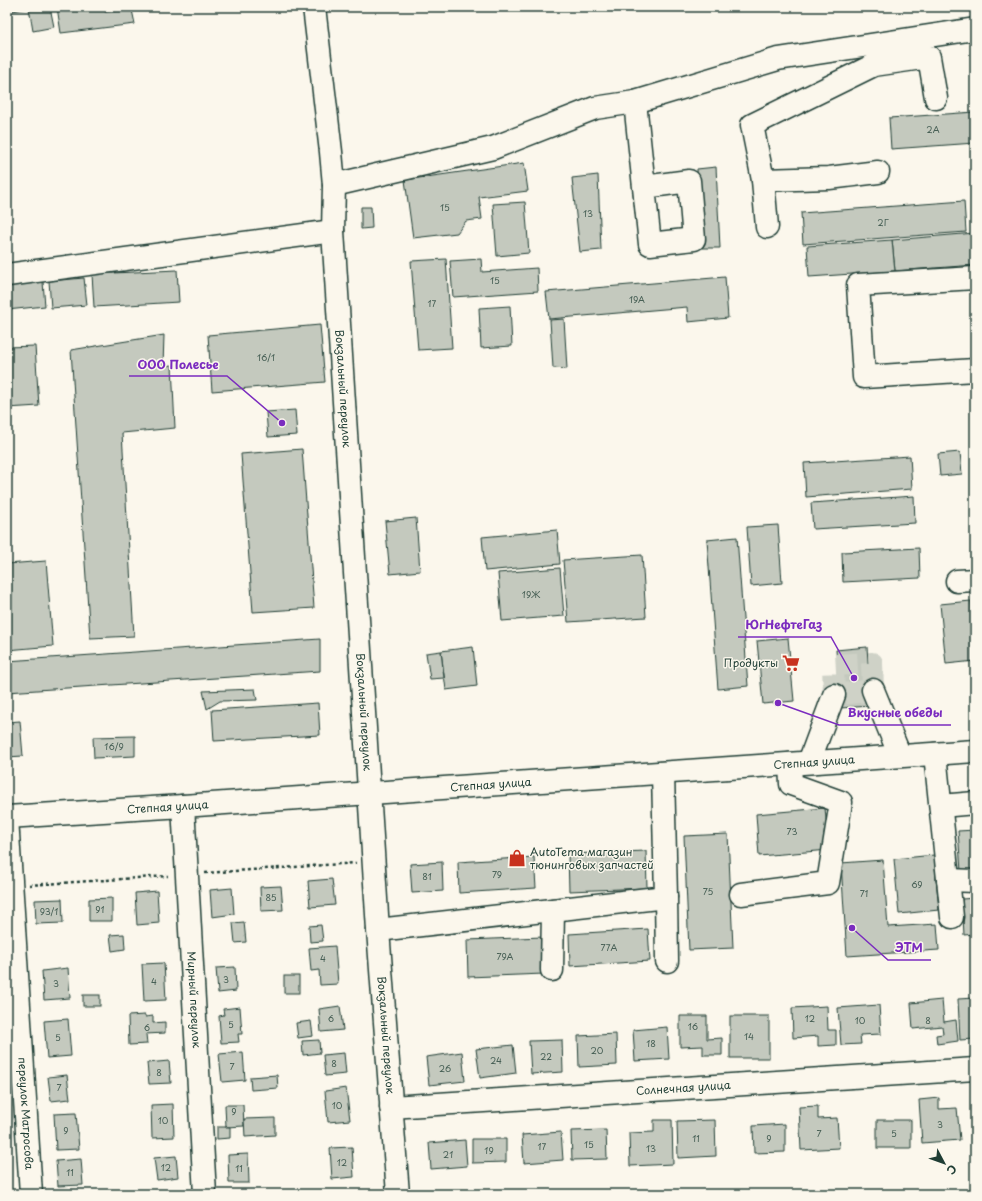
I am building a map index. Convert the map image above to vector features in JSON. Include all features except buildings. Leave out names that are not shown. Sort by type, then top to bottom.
[{"type":"street","name":"Вокзальный переулок","points":[[314,7],[334,185],[333,230],[378,930],[398,1194]]},
{"type":"street","points":[[334,185],[493,148],[595,108],[635,102],[778,59],[975,29]]},
{"type":"street","points":[[767,227],[763,180],[752,124],[874,65],[929,57],[936,98]]},
{"type":"street","points":[[635,102],[644,187]]},
{"type":"street","points":[[763,180],[829,178],[878,172]]},
{"type":"street","points":[[7,274],[333,230]]},
{"type":"street","points":[[975,278],[858,285],[864,377],[975,370]]},
{"type":"street","points":[[873,690],[900,756]]},
{"type":"street","points":[[741,894],[828,883],[841,802],[791,784],[834,695]]},
{"type":"street","name":"Степная улица","points":[[7,817],[975,751]]},
{"type":"street","points":[[935,754],[952,917]]},
{"type":"street","points":[[663,773],[667,961]]},
{"type":"street","points":[[940,806],[975,803]]},
{"type":"street","name":"Мирный переулок","points":[[183,806],[205,1194]]},
{"type":"street","name":"переулок Матросова","points":[[7,817],[31,1194]]},
{"type":"street","points":[[948,880],[975,881]]},
{"type":"street","points":[[378,930],[666,897]]},
{"type":"street","points":[[552,970],[553,910]]},
{"type":"street","name":"Солнечная улица","points":[[391,1107],[975,1069]]},
{"type":"tunnel","points":[[872,663],[873,690],[834,695],[833,665],[872,663]]},
{"type":"place","name":"ООО Полесье","points":[[282,423]]},
{"type":"place","name":"Продукты","points":[[791,663]]},
{"type":"place","name":"ЮгНефтеГаз","points":[[854,678]]},
{"type":"place","name":"Вкусные обеды","points":[[778,703]]},
{"type":"place","name":"AutoTema магазин тюнинговых запчастей","points":[[517,858]]},
{"type":"place","name":"ЭТМ","points":[[852,928]]}]
